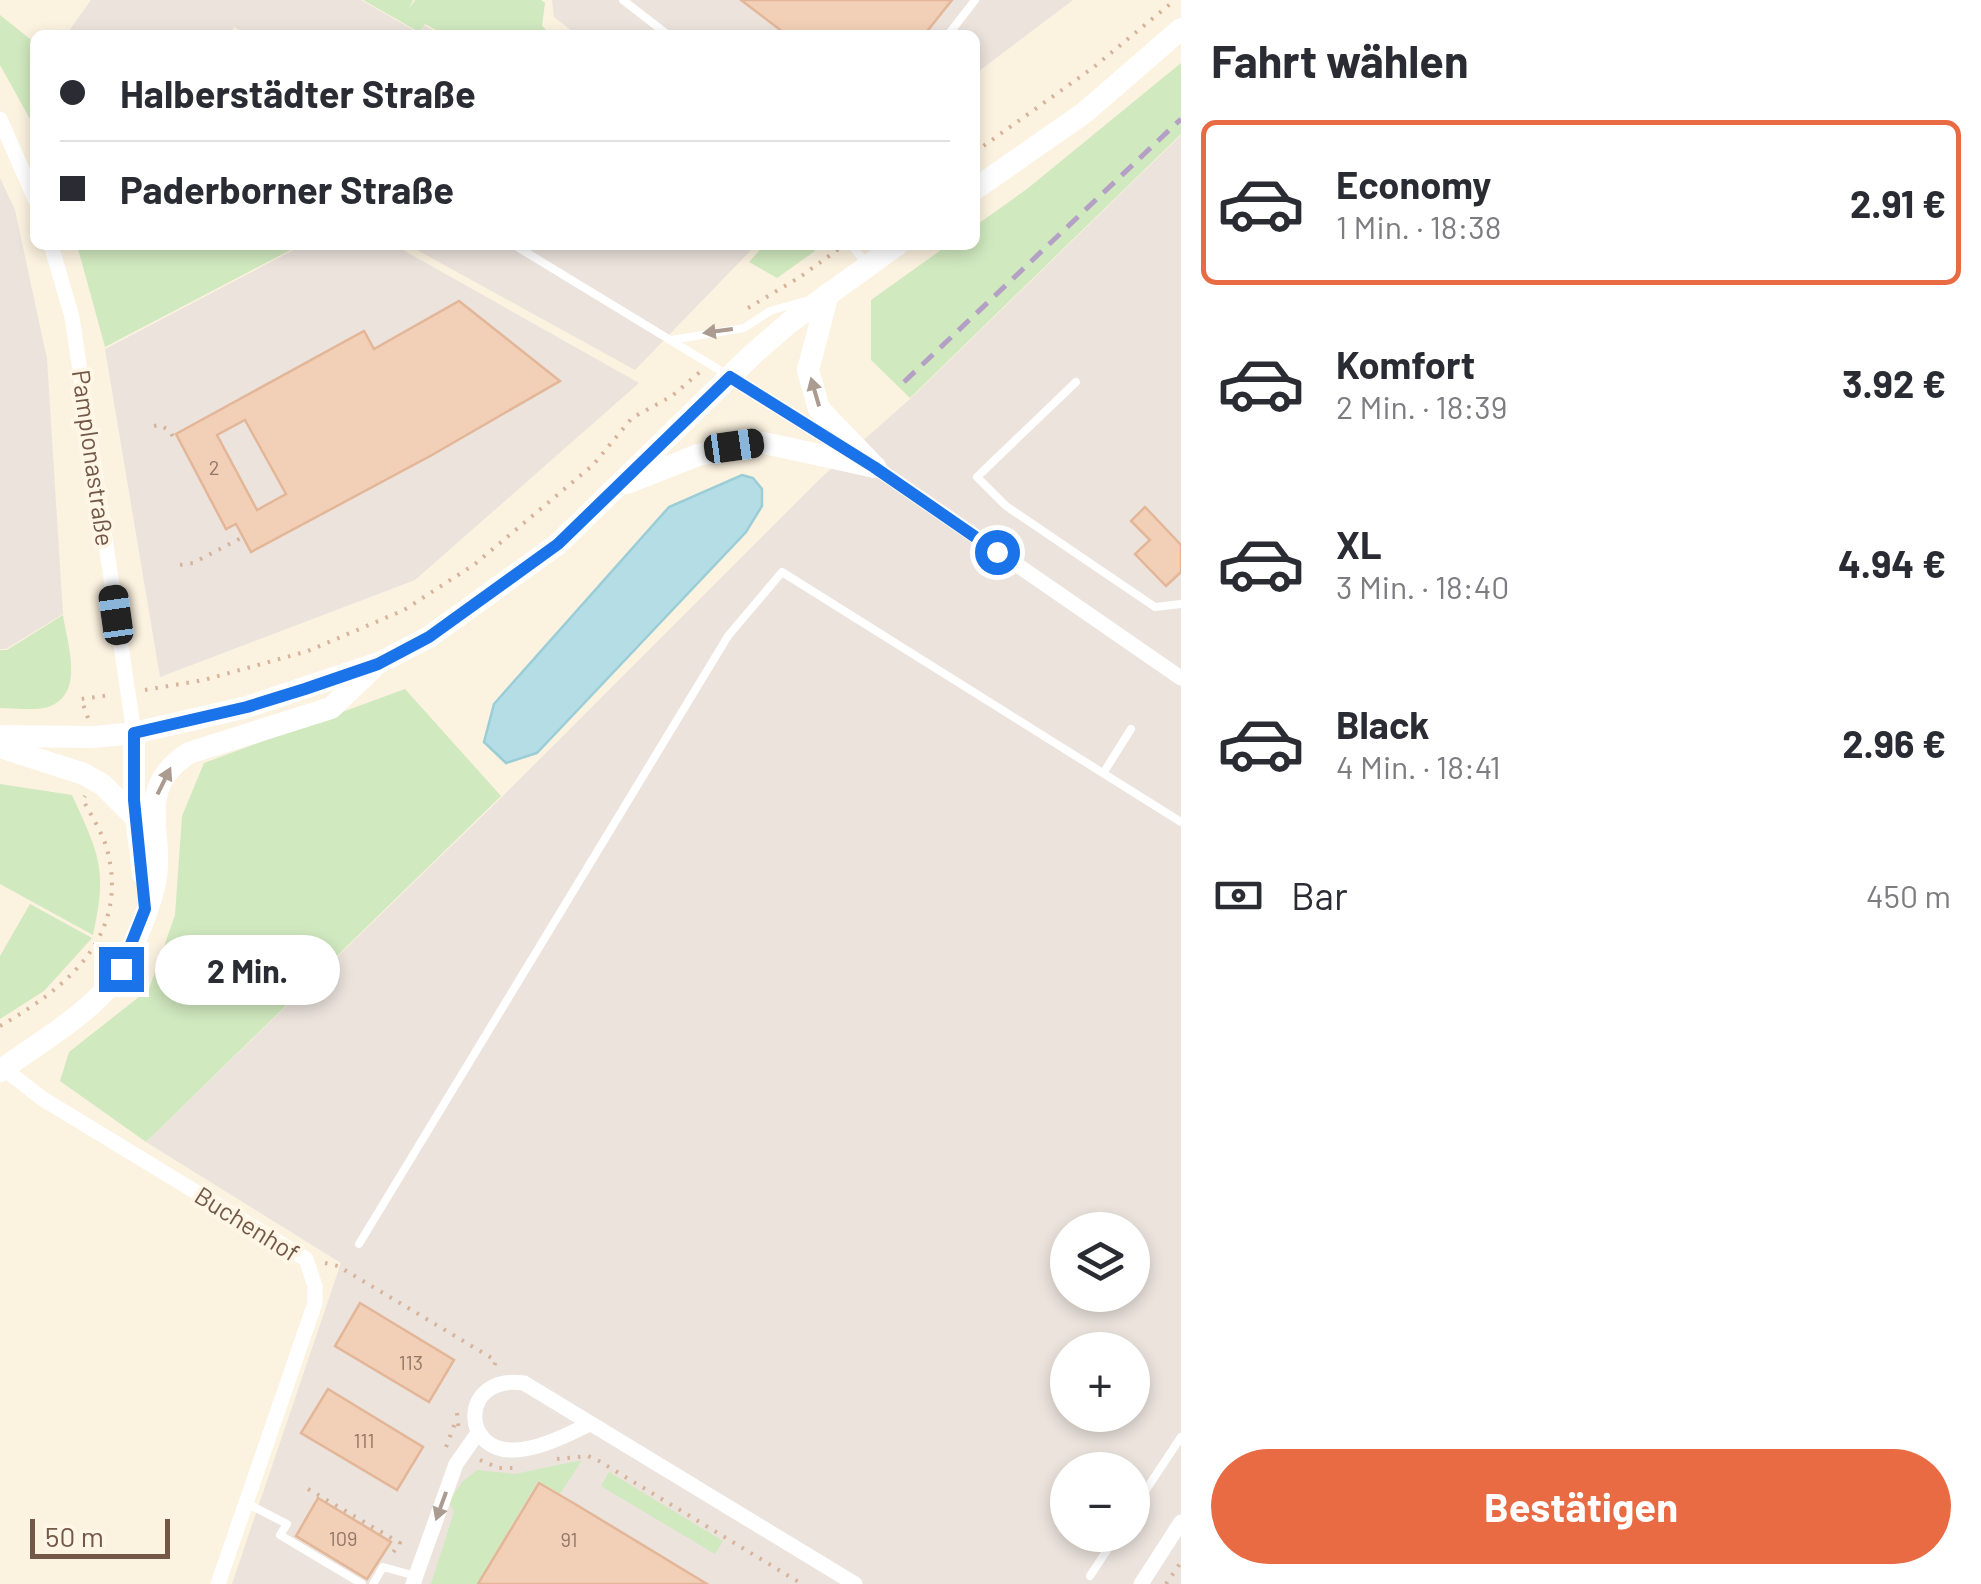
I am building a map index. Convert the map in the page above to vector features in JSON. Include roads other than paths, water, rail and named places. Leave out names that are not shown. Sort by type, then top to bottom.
[{"type":"main road","points":[[980,186],[1084,113],[1181,29]]},
{"type":"main road","points":[[0,736],[94,737],[134,733],[247,707],[378,664],[429,637],[558,544],[765,343],[890,250]]},
{"type":"main road","points":[[828,294],[808,370],[819,408],[874,467]]},
{"type":"main road","points":[[619,486],[698,455],[764,442],[874,467]]},
{"type":"main road","points":[[1,1070],[77,1018],[121,969],[155,884],[153,807],[161,780],[172,764],[189,754],[331,708],[378,664]]},
{"type":"main road","points":[[134,733],[136,819],[145,909]]},
{"type":"main road","points":[[0,748],[94,779],[136,819]]},
{"type":"street","points":[[0,119],[30,188]]},
{"type":"street","name":"Pamplonastraße","points":[[52,250],[72,317],[134,733]]},
{"type":"street","points":[[730,377],[874,467],[1181,678]]},
{"type":"street","name":"Buchenhof","points":[[1,1070],[306,1258],[316,1286],[315,1302],[218,1584]]},
{"type":"street","points":[[590,1424],[552,1441],[516,1450],[493,1444],[478,1432],[474,1417],[480,1399],[492,1387],[512,1382],[540,1392],[850,1583]]},
{"type":"street","points":[[414,1580],[456,1464],[478,1432]]},
{"type":"street","points":[[1141,1584],[1181,1522]]},
{"type":"lane","points":[[623,0],[662,30]]},
{"type":"lane","points":[[952,30],[975,0]]},
{"type":"lane","points":[[522,250],[730,377]]},
{"type":"lane","points":[[853,250],[868,266]]},
{"type":"lane","points":[[672,340],[744,328],[770,311],[828,294]]},
{"type":"lane","points":[[1076,382],[978,476],[1006,506],[1155,607],[1181,604]]},
{"type":"lane","points":[[358,1244],[728,636],[782,572],[1181,822]]},
{"type":"lane","points":[[1104,772],[1131,729]]},
{"type":"lane","points":[[1150,1484],[1181,1437]]},
{"type":"lane","points":[[244,1502],[287,1524],[280,1535],[362,1584]]},
{"type":"lane","points":[[1090,1576],[1105,1552]]},
{"type":"lane","points":[[372,1584],[384,1567],[414,1580]]},
{"type":"water","points":[[742,475],[753,478],[762,489],[762,506],[746,532],[537,753],[506,763],[484,742],[494,704],[669,507]]},
{"type":"railway","points":[[904,382],[1181,119]]}]
